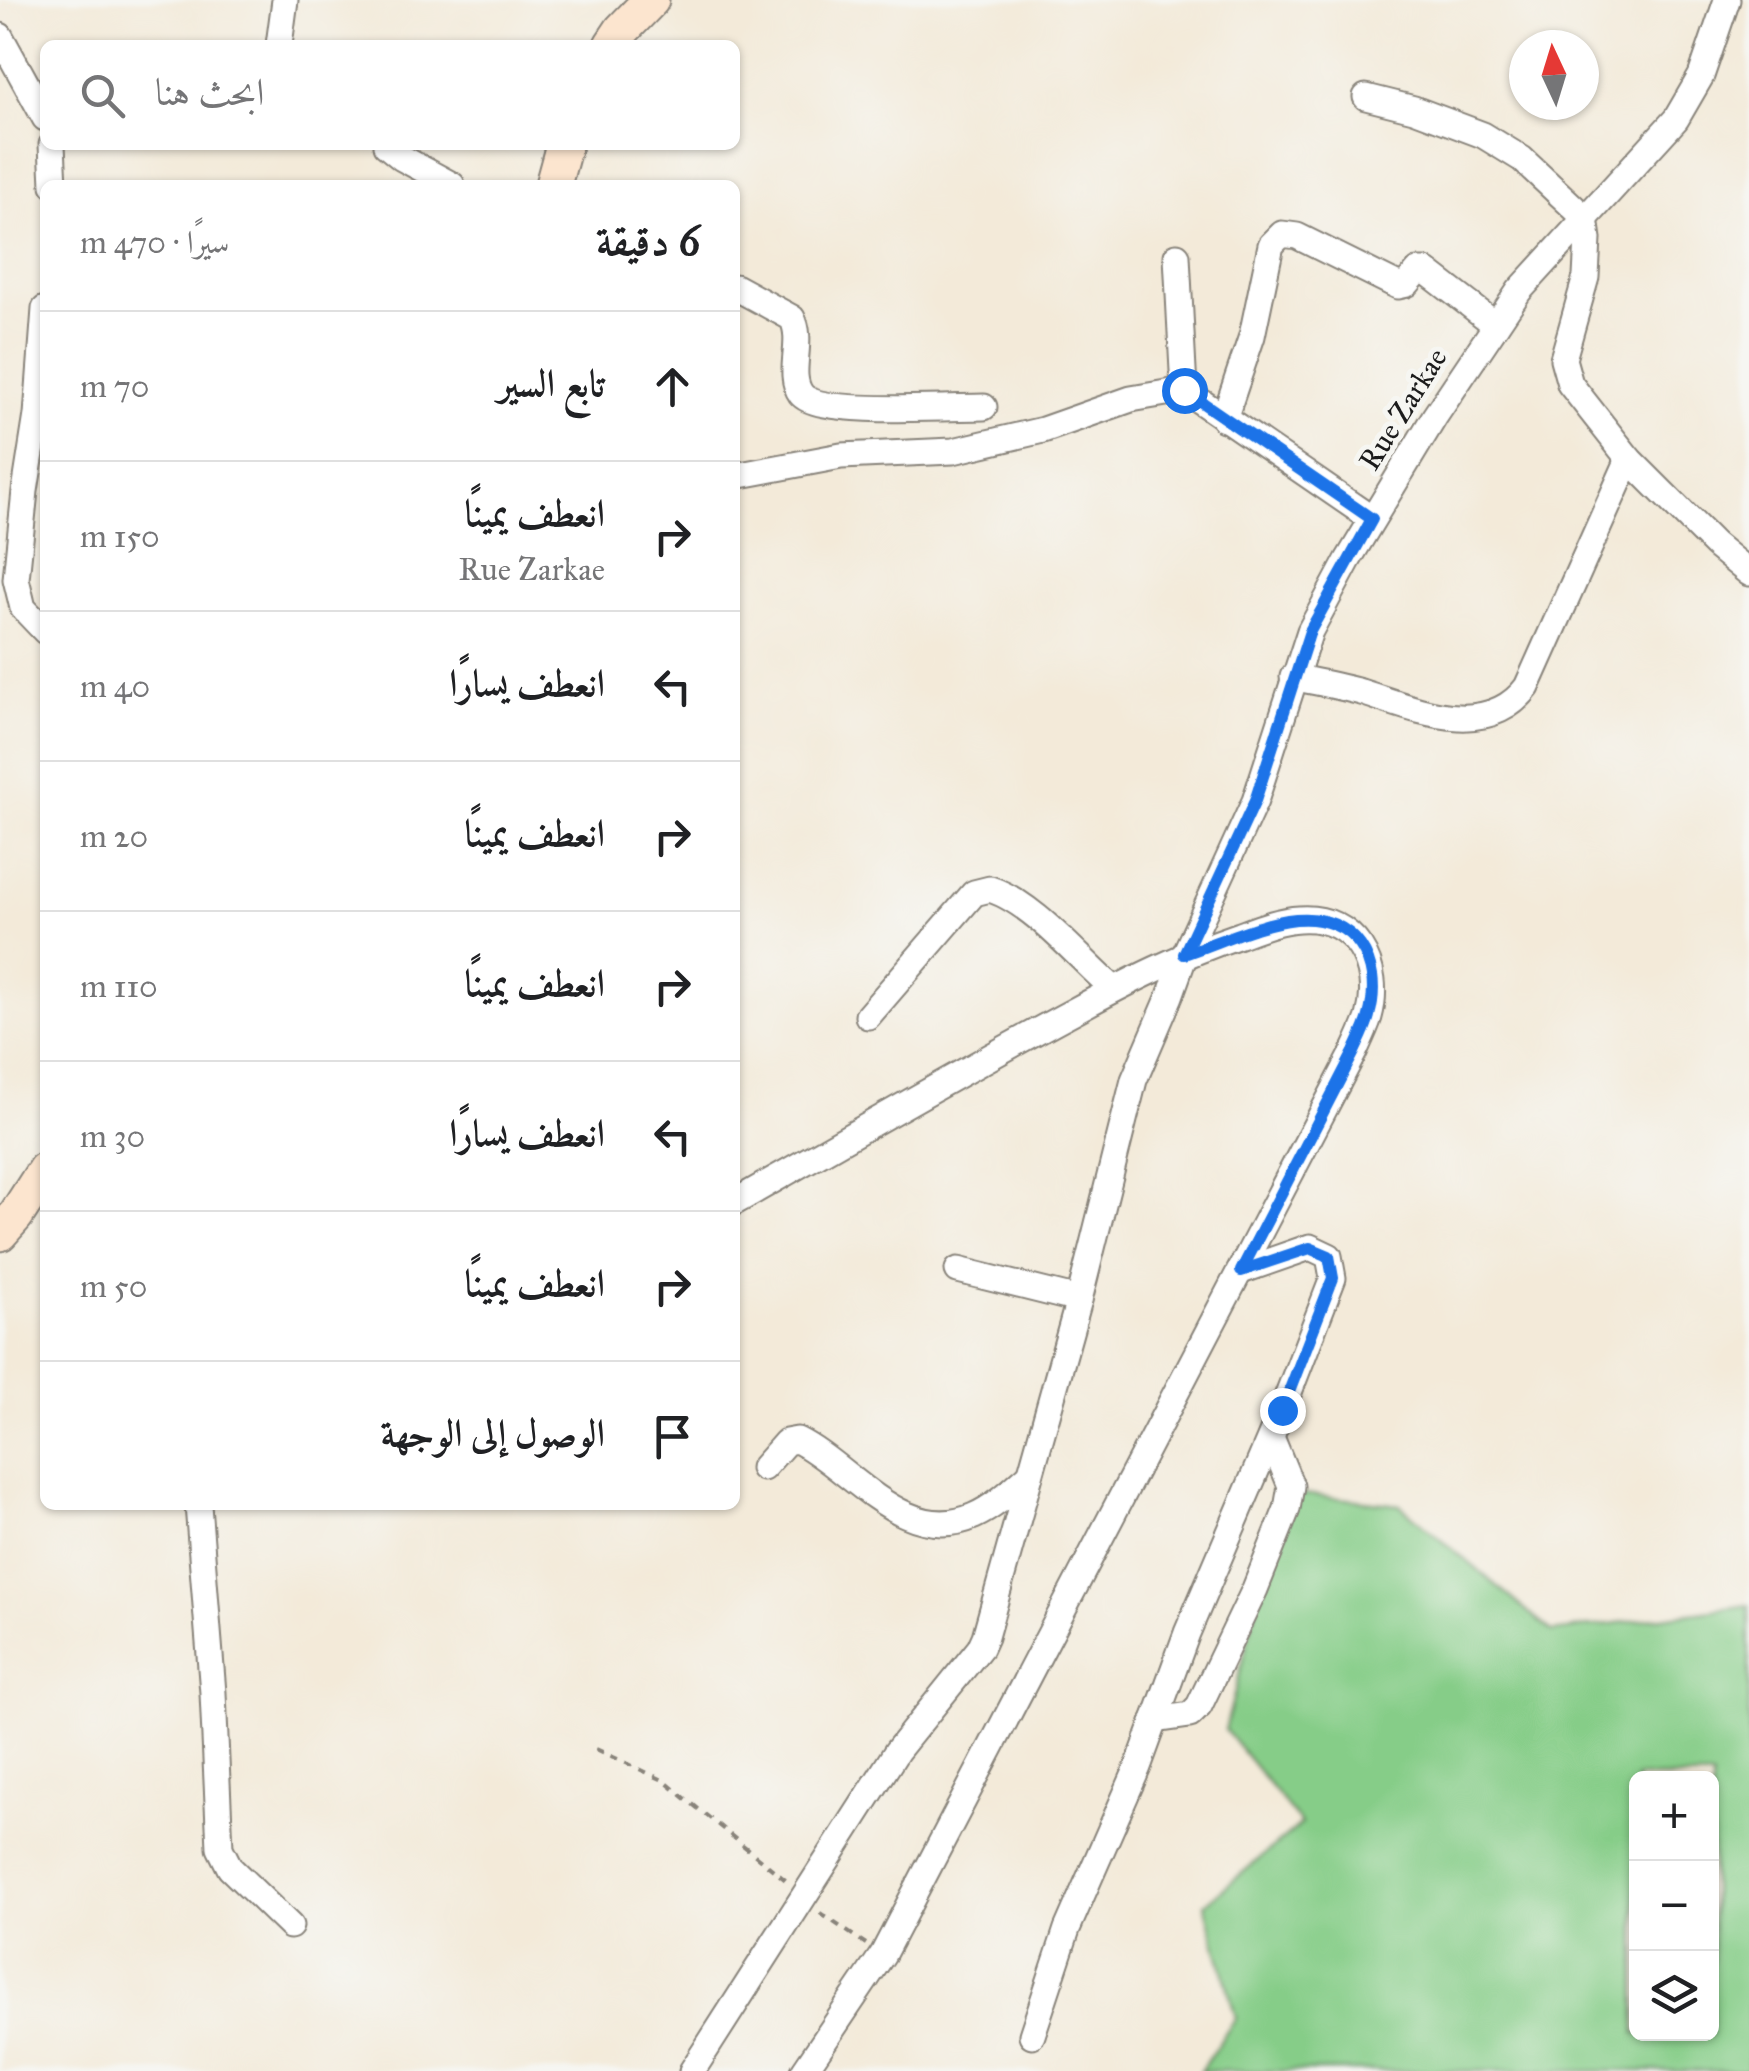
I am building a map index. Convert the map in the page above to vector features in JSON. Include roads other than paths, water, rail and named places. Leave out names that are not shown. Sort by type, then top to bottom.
[{"type":"street","points":[[280,40],[285,0]]},
{"type":"street","points":[[615,40],[650,0]]},
{"type":"street","name":"Rue Zarkae","points":[[692,2071],[897,1752],[980,1648],[1079,1300],[1134,1080],[1184,954],[1255,801],[1293,677],[1320,611],[1372,519],[1532,275],[1676,120],[1701,76],[1726,0]]},
{"type":"street","points":[[0,36],[40,105]]},
{"type":"street","points":[[1366,97],[1414,109],[1483,135],[1522,159],[1584,218],[1588,239],[1586,277],[1564,347],[1565,372],[1581,399],[1629,459],[1715,545],[1749,573]]},
{"type":"street","points":[[52,150],[54,180]]},
{"type":"street","points":[[392,150],[443,180]]},
{"type":"street","points":[[554,180],[563,150]]},
{"type":"street","points":[[1224,419],[1248,352],[1270,245],[1282,234],[1297,236],[1398,286],[1407,284],[1418,271],[1426,271],[1496,325]]},
{"type":"street","points":[[1178,256],[1184,390]]},
{"type":"street","points":[[740,290],[792,318],[798,340],[796,382],[800,392],[816,403],[895,408],[984,406]]},
{"type":"street","points":[[40,375],[16,579],[23,608],[40,626]]},
{"type":"street","points":[[740,475],[841,456],[954,451],[1044,430],[1131,400],[1184,390],[1372,519]]},
{"type":"street","points":[[1293,677],[1446,717],[1482,716],[1514,704],[1527,688],[1629,459]]},
{"type":"street","points":[[868,1016],[974,893],[990,889],[1033,915],[1114,989]]},
{"type":"street","points":[[740,1199],[978,1062],[1184,954],[1286,921],[1316,919],[1335,924],[1359,941],[1367,955],[1370,1015],[1354,1052],[883,1954],[804,2071]]},
{"type":"street","points":[[0,1233],[40,1178]]},
{"type":"street","points":[[1032,2035],[1068,1929],[1333,1278],[1329,1256],[1310,1248],[1241,1271]]},
{"type":"street","points":[[958,1270],[1079,1300]]},
{"type":"street","points":[[1155,1720],[1190,1714],[1200,1706],[1255,1589],[1286,1510],[1290,1486],[1271,1436]]},
{"type":"street","points":[[763,1468],[786,1442],[797,1440],[829,1459],[884,1503],[924,1521],[941,1523],[974,1516],[1030,1474]]},
{"type":"street","points":[[198,1510],[220,1848],[230,1868],[290,1926]]}]
